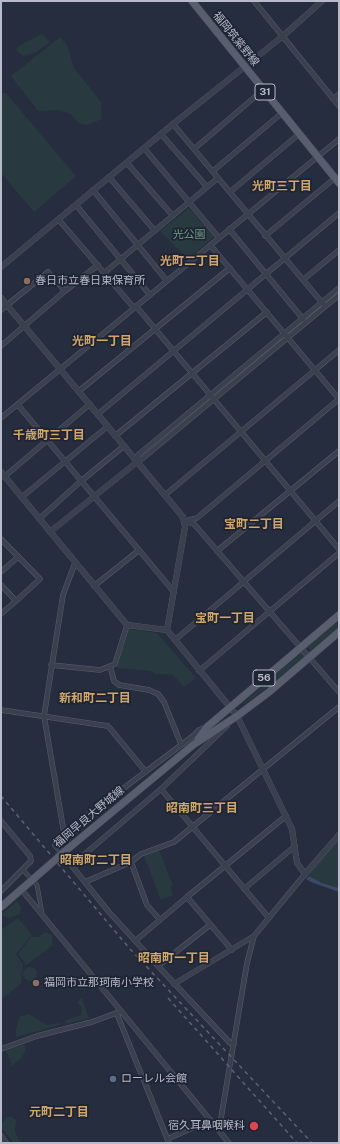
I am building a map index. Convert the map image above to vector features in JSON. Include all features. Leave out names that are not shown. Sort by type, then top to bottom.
[{"type":"main road","name":"福岡筑紫野線","points":[[192,1],[337,181]]},
{"type":"main road","name":"福岡早良大野城線","points":[[193,745],[207,727],[339,615]]},
{"type":"main road","name":"福岡早良大野城線","points":[[1,907],[64,852],[193,745],[237,716],[269,692],[339,632]]},
{"type":"street","points":[[254,1],[339,106]]},
{"type":"street","points":[[1,267],[173,124],[283,36],[322,1]]},
{"type":"street","points":[[194,149],[263,90]]},
{"type":"street","points":[[333,100],[339,94]]},
{"type":"street","points":[[213,171],[282,113]]},
{"type":"street","points":[[173,124],[324,305]]},
{"type":"street","points":[[161,134],[207,187]]},
{"type":"street","points":[[230,192],[299,134]]},
{"type":"street","points":[[1,418],[211,246],[316,156],[339,139]]},
{"type":"street","points":[[144,148],[219,238]]},
{"type":"street","points":[[127,163],[173,216]]},
{"type":"street","points":[[109,177],[156,231]]},
{"type":"street","points":[[104,273],[218,178]]},
{"type":"street","points":[[265,236],[337,181]]},
{"type":"street","points":[[93,190],[167,281]]},
{"type":"street","points":[[76,205],[150,295]]},
{"type":"street","points":[[98,414],[339,213]]},
{"type":"street","points":[[59,220],[104,273],[174,350],[339,549]]},
{"type":"street","points":[[229,229],[303,319]]},
{"type":"street","points":[[185,521],[197,518],[339,399],[211,246]]},
{"type":"street","points":[[303,280],[339,250]]},
{"type":"street","points":[[1,346],[98,265]]},
{"type":"street","points":[[79,391],[230,268]]},
{"type":"street","points":[[1,310],[48,272],[65,291]]},
{"type":"street","points":[[50,532],[137,462],[138,455],[213,397],[324,305],[339,288]]},
{"type":"street","points":[[287,336],[303,319],[339,295]]},
{"type":"street","points":[[1,298],[185,521],[194,524],[339,692]]},
{"type":"street","points":[[116,436],[267,312]]},
{"type":"street","points":[[165,496],[339,350]]},
{"type":"street","points":[[90,404],[3,474],[126,626],[167,630],[237,716],[292,829],[297,863],[304,875]]},
{"type":"street","points":[[18,405],[138,551],[174,592]]},
{"type":"street","points":[[22,497],[108,426]]},
{"type":"street","points":[[39,518],[124,446]]},
{"type":"street","points":[[218,551],[339,451]]},
{"type":"street","points":[[175,640],[339,501]]},
{"type":"street","points":[[167,630],[185,521]]},
{"type":"street","points":[[1,539],[40,579],[1,614]]},
{"type":"street","points":[[94,586],[138,551]]},
{"type":"street","points":[[200,671],[339,553]]},
{"type":"street","points":[[1,572],[18,557]]},
{"type":"street","points":[[64,833],[44,716],[63,595],[75,563]]},
{"type":"street","points":[[1,585],[16,601]]},
{"type":"street","points":[[51,666],[100,670],[115,664],[126,626]]},
{"type":"street","points":[[110,666],[114,681],[119,685],[149,690],[158,694],[164,702],[181,744]]},
{"type":"street","points":[[85,882],[131,862],[142,854],[174,842],[339,707]]},
{"type":"street","points":[[1,710],[108,726],[146,772]]},
{"type":"street","points":[[72,865],[160,789],[237,716]]},
{"type":"street","points":[[207,727],[199,730],[146,772],[64,833],[55,840],[55,845],[85,882],[174,984],[230,1043],[234,1044]]},
{"type":"street","points":[[160,789],[268,917]]},
{"type":"street","points":[[135,940],[286,816]]},
{"type":"street","points":[[1,821],[30,856],[31,861],[1,891]]},
{"type":"street","points":[[174,984],[254,936],[268,917],[339,835]]},
{"type":"street","points":[[244,888],[295,846]]},
{"type":"street","points":[[131,862],[147,905],[160,920]]},
{"type":"street","points":[[23,870],[37,885],[42,912]]},
{"type":"street","points":[[21,889],[42,912],[229,1143]]},
{"type":"street","points":[[187,897],[232,950]]},
{"type":"street","points":[[158,966],[210,925]]},
{"type":"street","points":[[219,1130],[247,963],[254,936]]},
{"type":"street","points":[[1,1049],[37,1036],[118,1014],[121,1010]]},
{"type":"street","points":[[118,1014],[168,1141],[211,1120]]},
{"type":"street","points":[[1,1136],[6,1143]]},
{"type":"green space","points":[[42,34],[50,42],[37,52],[23,56],[16,50],[20,45]]},
{"type":"green space","points":[[60,37],[67,45],[74,68],[101,102],[102,119],[87,125],[79,124],[71,114],[58,110],[38,111],[11,76]]},
{"type":"green space","points":[[1,93],[6,93],[76,176],[34,212],[1,173]]},
{"type":"green space","name":"光公園","points":[[189,208],[214,237],[187,259],[160,231]]},
{"type":"green space","points":[[339,621],[339,627],[310,651],[307,647]]},
{"type":"green space","points":[[130,629],[157,633],[196,678],[184,687],[173,675],[155,674],[150,671],[117,668],[128,630]]},
{"type":"green space","points":[[303,651],[306,655],[267,688],[242,704]]},
{"type":"green space","points":[[339,839],[339,888],[315,880],[308,875]]},
{"type":"green space","points":[[159,850],[173,885],[170,887],[173,895],[161,900],[144,856]]},
{"type":"green space","points":[[17,901],[21,907],[20,914],[9,918],[1,915]]},
{"type":"green space","points":[[18,918],[32,935],[16,954],[23,964],[21,983],[1,1000],[1,930]]},
{"type":"green space","points":[[45,932],[52,935],[52,946],[25,966],[25,963],[18,954],[31,937],[38,937]]},
{"type":"green space","points":[[30,967],[35,969],[37,974],[35,979],[30,981],[25,979],[23,974],[25,969]]},
{"type":"green space","points":[[80,999],[82,999],[89,1018],[66,1024],[65,1022],[69,1019],[81,1015],[82,1008],[78,1003]]},
{"type":"green space","points":[[29,1014],[47,1025],[60,1023],[60,1025],[16,1037],[16,1029],[20,1016]]},
{"type":"green space","points":[[24,1044],[26,1049],[22,1057],[12,1066],[6,1050]]},
{"type":"green space","points":[[11,1116],[16,1120],[15,1131],[19,1141],[23,1143],[14,1143],[1,1128],[1,1124],[6,1118]]},
{"type":"water","points":[[309,876],[322,883],[339,888],[339,892],[311,882],[306,879]]},
{"type":"railway","points":[[1,796],[130,949],[312,1143]]},
{"type":"railway","points":[[168,998],[297,1143]]},
{"type":"place","name":"春日市立春日東保育所","points":[[27,281]]},
{"type":"place","name":"福岡市立那珂南小学校","points":[[36,983]]},
{"type":"place","name":"ローレル会館","points":[[113,1079]]},
{"type":"place","name":"宿久耳鼻咽喉科","points":[[254,1126]]},
{"type":"district","name":"光町三丁目","points":[[282,186]]},
{"type":"district","name":"光町二丁目","points":[[190,261]]},
{"type":"district","name":"光町一丁目","points":[[102,341]]},
{"type":"district","name":"千歳町三丁目","points":[[49,435]]},
{"type":"district","name":"宝町二丁目","points":[[254,524]]},
{"type":"district","name":"宝町一丁目","points":[[225,618]]},
{"type":"district","name":"新和町二丁目","points":[[95,698]]},
{"type":"district","name":"昭南町三丁目","points":[[202,808]]},
{"type":"district","name":"昭南町二丁目","points":[[96,860]]},
{"type":"district","name":"昭南町一丁目","points":[[174,958]]},
{"type":"district","name":"元町二丁目","points":[[59,1112]]}]
